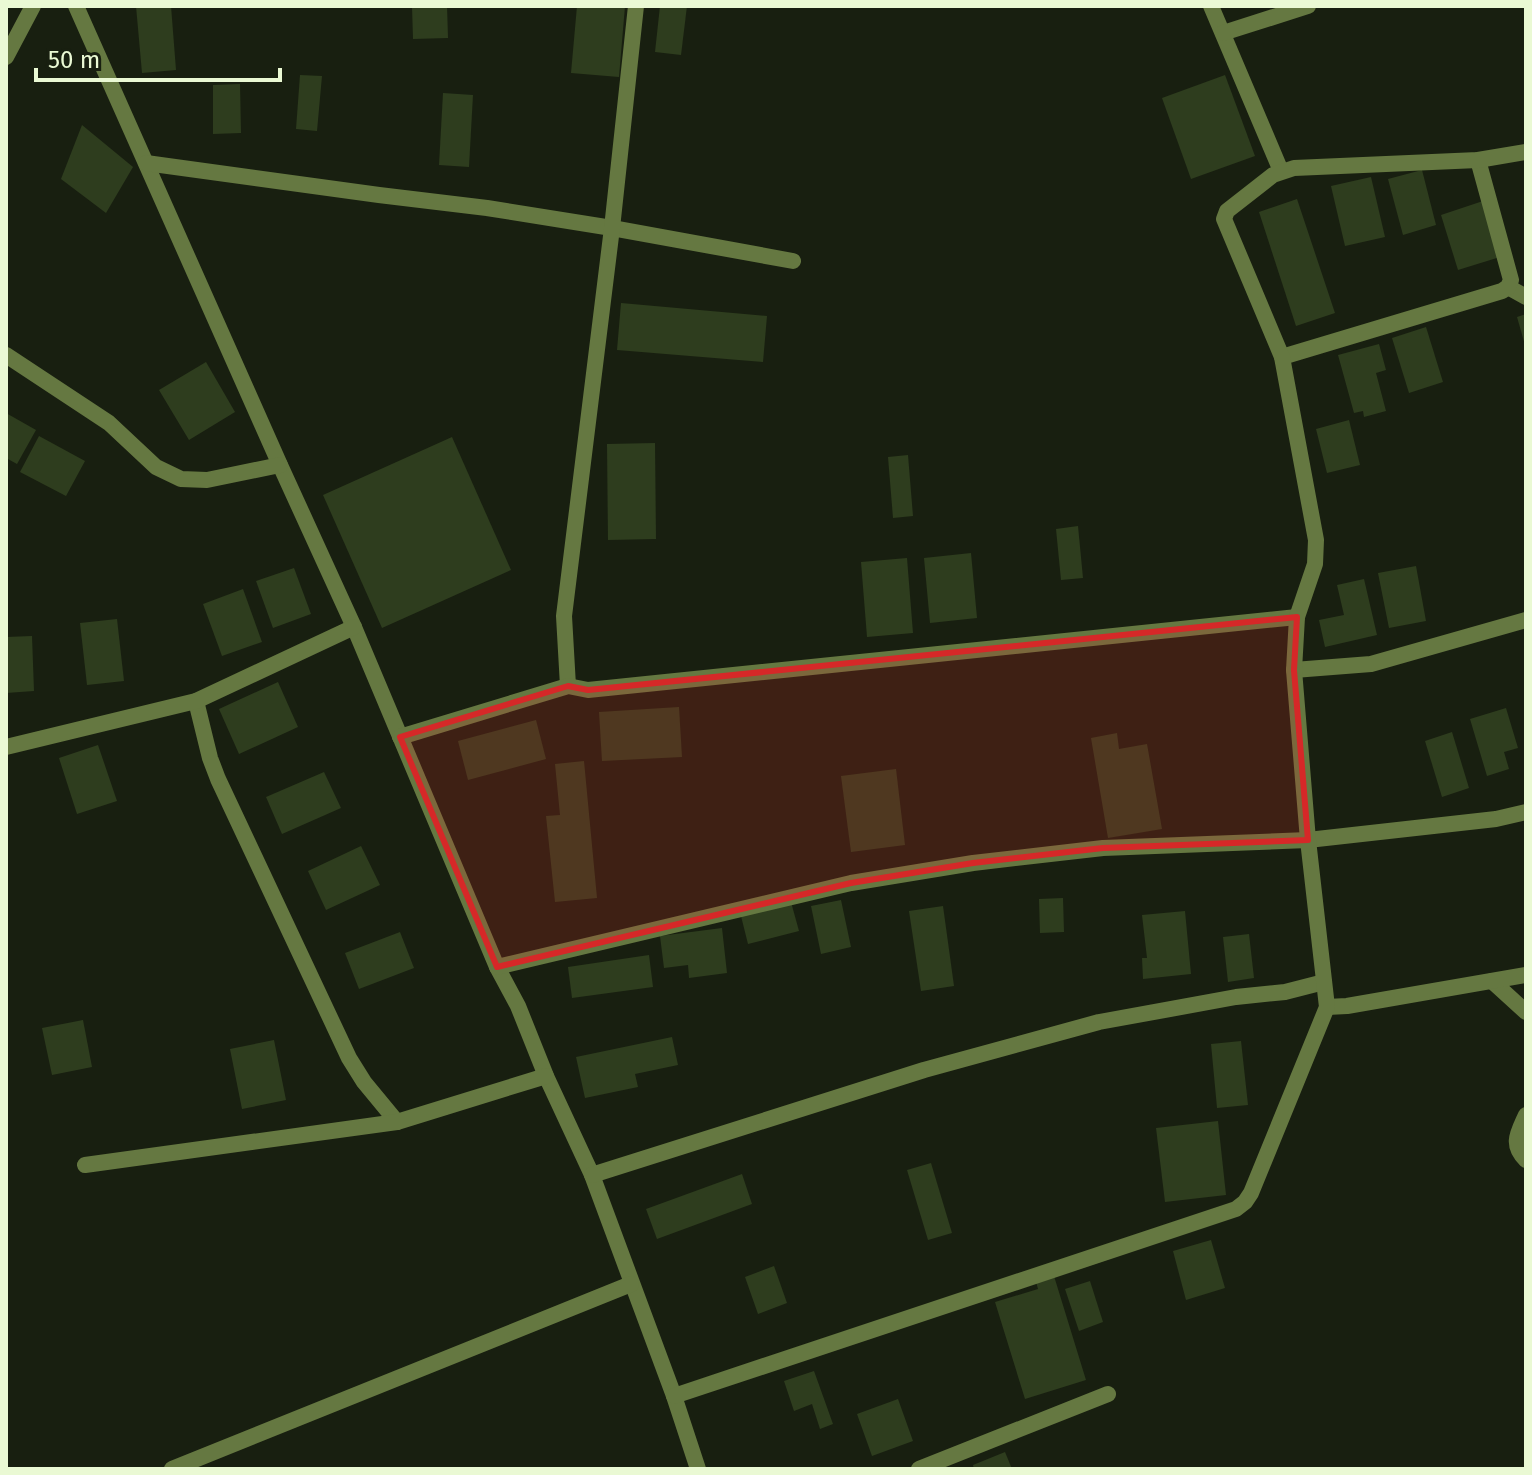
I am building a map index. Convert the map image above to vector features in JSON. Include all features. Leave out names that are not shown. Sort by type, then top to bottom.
[{"type":"street","points":[[6,57],[33,6]]},
{"type":"street","points":[[76,6],[354,627],[497,967],[518,1006],[546,1076],[592,1175],[698,1469]]},
{"type":"street","points":[[568,686],[564,616],[636,6]]},
{"type":"street","points":[[1211,6],[1281,171]]},
{"type":"street","points":[[1223,33],[1308,6]]},
{"type":"street","points":[[674,1396],[1236,1209],[1245,1202],[1327,1007],[1308,840],[1294,670],[1297,617],[1315,564],[1316,540],[1282,357],[1224,219],[1227,211],[1281,171],[1304,166],[1478,160],[1526,152]]},
{"type":"street","points":[[1282,357],[1508,287],[1511,280],[1478,160]]},
{"type":"street","points":[[146,163],[487,208],[793,261]]},
{"type":"street","points":[[1508,287],[1526,297]]},
{"type":"street","points":[[6,355],[109,423],[156,467],[181,479],[207,480],[280,465]]},
{"type":"street","points":[[400,737],[568,686],[588,690],[1297,617]]},
{"type":"street","points":[[1294,670],[1371,664],[1526,620]]},
{"type":"street","points":[[6,747],[196,701],[354,627]]},
{"type":"street","points":[[196,701],[218,779],[349,1058],[397,1122]]},
{"type":"street","points":[[497,967],[851,883],[973,863],[1103,848],[1308,840],[1496,819],[1526,812]]},
{"type":"street","points":[[1327,1007],[1526,975]]},
{"type":"street","points":[[1492,981],[1526,1012]]},
{"type":"street","points":[[592,1175],[924,1070],[1085,1026],[1236,997],[1285,992],[1324,982]]},
{"type":"street","points":[[85,1165],[397,1122],[546,1076]]},
{"type":"street","points":[[1526,1115],[1516,1141],[1517,1150],[1526,1160]]},
{"type":"street","points":[[172,1469],[631,1284]]},
{"type":"street","points":[[919,1469],[1108,1394]]},
{"type":"highlighted area","points":[[1297,617],[1294,670],[1308,840],[1103,848],[973,863],[851,883],[497,967],[400,737],[568,686],[588,690]]},
{"type":"building","points":[[136,6],[171,6],[176,70],[142,73]]},
{"type":"building","points":[[412,6],[447,6],[448,38],[413,39]]},
{"type":"building","points":[[577,6],[625,6],[619,77],[571,73]]},
{"type":"building","points":[[660,6],[687,6],[681,55],[655,52]]},
{"type":"building","points":[[300,75],[322,76],[317,131],[296,129]]},
{"type":"building","points":[[1225,75],[1255,156],[1191,179],[1162,98]]},
{"type":"building","points":[[240,84],[241,133],[213,134],[213,85]]},
{"type":"building","points":[[443,93],[473,95],[469,167],[439,165]]},
{"type":"building","points":[[82,125],[133,167],[106,213],[61,179]]},
{"type":"building","points":[[1422,170],[1436,225],[1403,235],[1388,179]]},
{"type":"building","points":[[1371,177],[1385,237],[1345,246],[1331,186]]},
{"type":"building","points":[[1297,199],[1335,313],[1296,326],[1259,212]]},
{"type":"building","points":[[1483,201],[1500,257],[1458,270],[1441,215]]},
{"type":"building","points":[[621,303],[767,316],[763,362],[617,350]]},
{"type":"building","points":[[1526,314],[1526,345],[1525,345],[1517,317]]},
{"type":"building","points":[[1426,327],[1443,382],[1409,393],[1392,338]]},
{"type":"building","points":[[1379,344],[1386,370],[1376,373],[1386,411],[1364,417],[1363,411],[1354,413],[1338,355]]},
{"type":"building","points":[[206,362],[235,412],[189,440],[159,390]]},
{"type":"building","points":[[6,413],[36,430],[17,464],[6,458]]},
{"type":"building","points":[[1349,420],[1360,465],[1327,473],[1316,429]]},
{"type":"building","points":[[39,436],[85,461],[66,496],[20,472]]},
{"type":"building","points":[[452,437],[511,570],[382,628],[323,495]]},
{"type":"building","points":[[655,443],[656,539],[608,540],[607,444]]},
{"type":"building","points":[[908,455],[913,516],[893,518],[888,457]]},
{"type":"building","points":[[1078,526],[1083,578],[1061,580],[1056,529]]},
{"type":"building","points":[[971,553],[977,618],[930,623],[924,558]]},
{"type":"building","points":[[907,558],[913,633],[867,637],[861,562]]},
{"type":"building","points":[[1416,566],[1426,621],[1389,628],[1378,573]]},
{"type":"building","points":[[294,568],[311,614],[273,628],[256,581]]},
{"type":"building","points":[[1364,579],[1377,635],[1325,647],[1319,620],[1344,615],[1337,585]]},
{"type":"building","points":[[243,589],[262,642],[222,656],[203,604]]},
{"type":"building","points":[[117,619],[124,681],[87,685],[80,623]]},
{"type":"building","points":[[32,636],[34,691],[6,693],[6,637]]},
{"type":"building","points":[[278,682],[298,727],[239,754],[219,709]]},
{"type":"building","points":[[679,707],[682,757],[602,761],[599,712]]},
{"type":"building","points":[[1506,708],[1518,748],[1504,752],[1509,769],[1487,776],[1470,719]]},
{"type":"building","points":[[536,720],[546,759],[468,780],[458,741]]},
{"type":"building","points":[[1452,732],[1469,788],[1442,797],[1425,741]]},
{"type":"building","points":[[1117,733],[1119,749],[1147,744],[1162,829],[1108,838],[1091,738]]},
{"type":"building","points":[[98,745],[117,801],[77,814],[59,758]]},
{"type":"building","points":[[584,761],[597,898],[555,902],[546,816],[560,815],[555,764]]},
{"type":"building","points":[[896,769],[905,845],[851,852],[841,776]]},
{"type":"building","points":[[324,772],[341,808],[282,834],[266,797]]},
{"type":"building","points":[[361,846],[380,885],[326,910],[308,871]]},
{"type":"building","points":[[1063,898],[1064,932],[1040,933],[1039,899]]},
{"type":"building","points":[[841,900],[851,947],[821,954],[811,906]]},
{"type":"building","points":[[791,902],[799,931],[748,944],[741,916]]},
{"type":"building","points":[[943,906],[954,986],[921,991],[909,911]]},
{"type":"building","points":[[1185,911],[1191,974],[1143,979],[1142,958],[1147,958],[1142,915]]},
{"type":"building","points":[[722,928],[727,973],[689,978],[688,965],[664,968],[660,936]]},
{"type":"building","points":[[400,932],[414,968],[359,989],[345,953]]},
{"type":"building","points":[[1249,934],[1254,978],[1228,982],[1223,937]]},
{"type":"building","points":[[649,955],[653,987],[572,998],[568,967]]},
{"type":"building","points":[[83,1020],[92,1067],[52,1075],[42,1028]]},
{"type":"building","points":[[672,1037],[678,1065],[635,1074],[638,1087],[585,1098],[576,1057]]},
{"type":"building","points":[[274,1040],[286,1100],[242,1109],[230,1049]]},
{"type":"building","points":[[1241,1041],[1248,1105],[1217,1108],[1211,1044]]},
{"type":"building","points":[[1218,1121],[1226,1195],[1165,1202],[1156,1128]]},
{"type":"building","points":[[931,1163],[952,1233],[928,1240],[907,1170]]},
{"type":"building","points":[[742,1174],[752,1204],[657,1239],[646,1209]]},
{"type":"building","points":[[1211,1240],[1225,1288],[1186,1300],[1173,1251]]},
{"type":"building","points":[[774,1266],[787,1303],[758,1314],[745,1277]]},
{"type":"building","points":[[1054,1276],[1086,1380],[1025,1399],[995,1302],[1038,1289],[1036,1282]]},
{"type":"building","points":[[1090,1281],[1103,1322],[1079,1331],[1065,1289]]},
{"type":"building","points":[[814,1371],[833,1424],[820,1429],[812,1404],[794,1411],[784,1381]]},
{"type":"building","points":[[898,1399],[913,1441],[872,1456],[857,1414]]},
{"type":"building","points":[[1005,1452],[1012,1469],[974,1469],[973,1465]]}]
